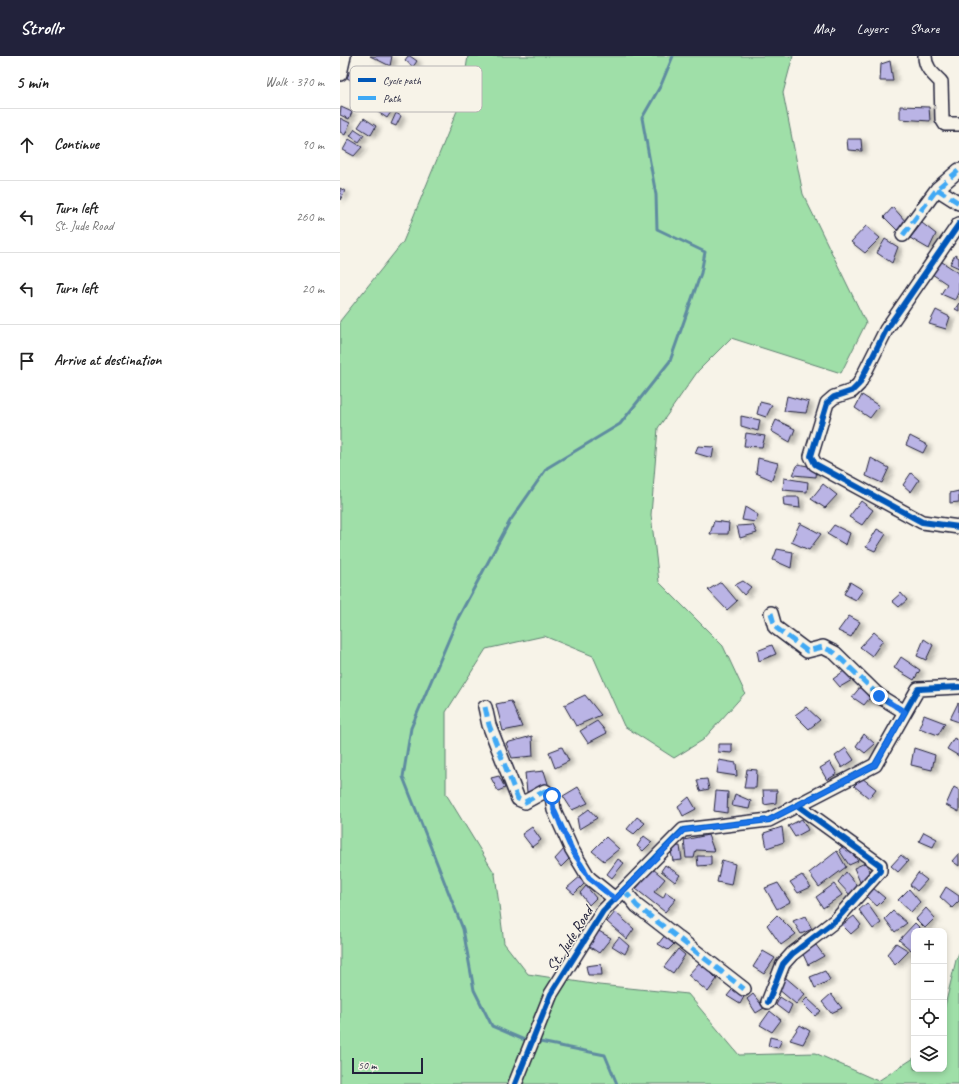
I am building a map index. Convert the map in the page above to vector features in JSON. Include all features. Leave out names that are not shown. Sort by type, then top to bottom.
[{"type":"street","points":[[340,74],[344,56]]},
{"type":"street","points":[[925,56],[925,62],[930,72],[941,82],[942,119],[945,124],[959,124]]},
{"type":"street","points":[[903,236],[937,189],[959,170]]},
{"type":"street","points":[[937,189],[959,203]]},
{"type":"street","points":[[959,224],[886,330],[859,384],[852,391],[834,397],[827,404],[811,456],[815,464],[922,522],[959,527]]},
{"type":"street","points":[[770,613],[775,627],[807,651],[823,647],[835,653],[879,696],[905,712]]},
{"type":"street","name":"St. Jude Road","points":[[514,1084],[551,994],[603,910],[684,830],[769,820],[875,765],[918,689],[959,687]]},
{"type":"street","points":[[485,706],[489,725],[518,799],[525,802],[545,791],[552,796],[554,810],[571,848],[589,878],[619,894],[637,906],[744,989]]},
{"type":"street","points":[[768,1002],[783,964],[792,954],[836,920],[880,871],[880,865],[797,805]]},
{"type":"green space","points":[[468,56],[793,56],[783,93],[803,194],[866,323],[841,373],[731,338],[698,371],[658,428],[651,515],[659,582],[723,646],[745,693],[703,740],[674,758],[624,726],[593,656],[544,636],[486,649],[446,712],[446,794],[495,874],[504,943],[528,974],[599,985],[688,994],[739,1055],[815,1053],[878,1081],[911,1060],[911,1072],[947,1072],[947,998],[959,953],[959,1084],[340,1084],[340,321],[403,242],[456,112],[482,112],[482,66],[466,66]]},
{"type":"building","points":[[370,56],[392,56],[390,66]]},
{"type":"building","points":[[408,56],[410,56],[417,61],[414,66],[412,66],[405,60]]},
{"type":"building","points":[[890,61],[893,81],[880,81],[881,64]]},
{"type":"building","points":[[350,71],[350,80],[347,78]]},
{"type":"building","points":[[900,106],[929,107],[930,121],[900,119]]},
{"type":"building","points":[[341,107],[352,112],[349,119],[340,115]]},
{"type":"building","points":[[378,112],[391,112],[387,118]]},
{"type":"building","points":[[396,113],[401,116],[396,126],[391,124]]},
{"type":"building","points":[[340,118],[350,123],[345,135],[340,132]]},
{"type":"building","points":[[364,118],[376,126],[371,135],[358,127]]},
{"type":"building","points":[[355,129],[364,135],[359,142],[350,136]]},
{"type":"building","points":[[349,139],[362,147],[354,156],[343,150]]},
{"type":"building","points":[[847,139],[861,139],[862,151],[848,150]]},
{"type":"building","points":[[340,188],[345,191],[340,200]]},
{"type":"building","points":[[893,207],[906,222],[897,230],[884,217]]},
{"type":"building","points":[[922,223],[936,234],[929,249],[910,238]]},
{"type":"building","points":[[866,226],[880,238],[865,253],[851,242]]},
{"type":"building","points":[[885,239],[898,247],[892,263],[877,253]]},
{"type":"building","points":[[955,255],[959,258],[959,268],[950,264]]},
{"type":"building","points":[[939,260],[959,273],[959,291],[955,300],[941,294],[947,284],[932,274]]},
{"type":"building","points":[[959,303],[959,311],[955,309]]},
{"type":"building","points":[[936,310],[950,317],[946,329],[929,324]]},
{"type":"building","points":[[862,395],[879,406],[870,418],[855,408]]},
{"type":"building","points":[[787,396],[809,402],[806,413],[784,411]]},
{"type":"building","points":[[760,402],[772,405],[766,417],[757,414]]},
{"type":"building","points":[[741,416],[760,420],[758,431],[741,426]]},
{"type":"building","points":[[776,420],[795,429],[790,442],[771,431]]},
{"type":"building","points":[[746,433],[765,436],[762,447],[744,446]]},
{"type":"building","points":[[910,436],[927,445],[923,453],[906,445]]},
{"type":"building","points":[[698,446],[714,447],[712,458],[695,453]]},
{"type":"building","points":[[758,458],[778,463],[772,480],[756,473]]},
{"type":"building","points":[[871,458],[889,468],[882,483],[866,476]]},
{"type":"building","points":[[798,464],[817,468],[816,477],[793,475]]},
{"type":"building","points":[[911,473],[919,480],[911,492],[903,485]]},
{"type":"building","points":[[784,478],[808,482],[807,492],[783,490]]},
{"type":"building","points":[[823,484],[837,495],[825,508],[811,499]]},
{"type":"building","points":[[959,491],[959,502],[950,503],[950,493]]},
{"type":"building","points":[[783,497],[799,497],[800,508],[784,506]]},
{"type":"building","points":[[861,501],[873,510],[862,525],[849,517]]},
{"type":"building","points":[[745,507],[758,515],[755,522],[742,520]]},
{"type":"building","points":[[714,521],[729,523],[728,534],[710,534]]},
{"type":"building","points":[[800,523],[821,534],[809,550],[791,542]]},
{"type":"building","points":[[753,525],[757,533],[740,538],[737,526]]},
{"type":"building","points":[[834,525],[850,533],[846,545],[827,534]]},
{"type":"building","points":[[877,529],[886,534],[875,551],[866,547]]},
{"type":"building","points":[[777,549],[793,552],[791,568],[773,560]]},
{"type":"building","points":[[743,581],[751,587],[744,595],[735,585]]},
{"type":"building","points":[[721,582],[737,601],[727,610],[708,590]]},
{"type":"building","points":[[850,582],[863,590],[856,600],[844,594]]},
{"type":"building","points":[[901,593],[907,600],[899,607],[892,601]]},
{"type":"building","points":[[849,616],[860,622],[851,637],[838,631]]},
{"type":"building","points":[[874,632],[883,640],[872,656],[860,647]]},
{"type":"building","points":[[924,639],[933,645],[926,660],[917,656]]},
{"type":"building","points":[[772,645],[776,654],[759,661],[757,651]]},
{"type":"building","points":[[901,657],[920,670],[914,680],[894,668]]},
{"type":"building","points":[[844,671],[852,680],[840,687],[833,679]]},
{"type":"building","points":[[862,685],[873,694],[864,705],[852,697]]},
{"type":"building","points":[[585,695],[601,715],[576,726],[564,705]]},
{"type":"building","points":[[511,701],[522,727],[503,731],[496,704]]},
{"type":"building","points":[[958,703],[959,704],[959,722],[950,719]]},
{"type":"building","points":[[806,707],[820,720],[809,729],[795,715]]},
{"type":"building","points":[[924,715],[945,723],[938,735],[919,728]]},
{"type":"building","points":[[597,721],[607,733],[588,743],[580,731]]},
{"type":"building","points":[[864,734],[875,744],[865,753],[856,746]]},
{"type":"building","points":[[532,736],[533,756],[512,758],[506,743]]},
{"type":"building","points":[[954,738],[959,741],[959,756],[947,749]]},
{"type":"building","points":[[718,744],[732,744],[732,753],[718,752]]},
{"type":"building","points":[[562,747],[569,761],[555,768],[549,752]]},
{"type":"building","points":[[846,748],[854,760],[842,768],[835,756]]},
{"type":"building","points":[[914,748],[935,755],[932,770],[911,765]]},
{"type":"building","points":[[719,760],[736,763],[737,776],[717,773]]},
{"type":"building","points":[[830,762],[837,774],[827,780],[820,768]]},
{"type":"building","points":[[747,769],[757,770],[756,788],[744,788]]},
{"type":"building","points":[[544,771],[549,787],[527,792],[525,773]]},
{"type":"building","points":[[499,776],[505,788],[498,791],[491,778]]},
{"type":"building","points":[[862,778],[876,789],[869,798],[854,786]]},
{"type":"building","points":[[707,779],[709,789],[700,791],[697,780]]},
{"type":"building","points":[[578,787],[588,803],[572,810],[563,796]]},
{"type":"building","points":[[954,787],[959,790],[959,812],[946,805]]},
{"type":"building","points":[[763,790],[777,790],[776,803],[764,805]]},
{"type":"building","points":[[716,791],[728,792],[727,813],[714,811]]},
{"type":"building","points":[[735,794],[751,801],[749,809],[732,806]]},
{"type":"building","points":[[689,797],[696,809],[683,816],[678,806]]},
{"type":"building","points":[[589,809],[597,818],[579,829],[577,818]]},
{"type":"building","points":[[637,817],[645,823],[634,834],[627,829]]},
{"type":"building","points":[[802,819],[808,830],[795,837],[788,826]]},
{"type":"building","points":[[532,827],[541,840],[532,847],[522,834]]},
{"type":"building","points":[[782,827],[784,842],[767,848],[764,833]]},
{"type":"building","points":[[924,832],[937,839],[933,847],[919,841]]},
{"type":"building","points":[[708,835],[714,851],[696,850],[694,858],[686,858],[684,840]]},
{"type":"building","points":[[644,836],[652,842],[643,851],[637,846]]},
{"type":"building","points":[[606,837],[619,849],[604,861],[592,851]]},
{"type":"building","points":[[846,844],[858,861],[849,865],[839,850]]},
{"type":"building","points":[[680,846],[682,860],[673,861],[670,847]]},
{"type":"building","points":[[565,848],[572,856],[561,867],[555,859]]},
{"type":"building","points":[[837,851],[846,867],[819,887],[809,873]]},
{"type":"building","points":[[959,853],[959,866],[952,861]]},
{"type":"building","points":[[901,855],[908,861],[898,872],[891,866]]},
{"type":"building","points":[[697,856],[711,856],[711,865],[698,866]]},
{"type":"building","points":[[618,859],[624,863],[612,878],[607,874]]},
{"type":"building","points":[[722,860],[735,864],[731,885],[717,882]]},
{"type":"building","points":[[865,863],[873,875],[860,882],[854,868]]},
{"type":"building","points":[[665,865],[680,875],[675,882],[661,871]]},
{"type":"building","points":[[653,869],[665,879],[654,892],[663,898],[666,892],[676,899],[665,912],[636,889]]},
{"type":"building","points":[[846,872],[859,888],[851,896],[838,882]]},
{"type":"building","points":[[918,873],[927,880],[917,891],[910,885]]},
{"type":"building","points":[[582,875],[586,882],[574,894],[567,888]]},
{"type":"building","points":[[802,875],[811,887],[798,893],[790,882]]},
{"type":"building","points":[[778,883],[790,902],[777,909],[765,888]]},
{"type":"building","points":[[834,884],[842,895],[823,908],[816,897]]},
{"type":"building","points":[[586,886],[596,898],[589,905],[580,893]]},
{"type":"building","points":[[946,887],[959,896],[959,901],[952,908],[940,897]]},
{"type":"building","points":[[873,888],[885,898],[877,906],[867,897]]},
{"type":"building","points":[[909,889],[920,902],[911,912],[898,900]]},
{"type":"building","points":[[867,903],[881,923],[873,929],[859,910]]},
{"type":"building","points":[[926,908],[935,918],[925,928],[916,919]]},
{"type":"building","points":[[893,911],[907,923],[895,932],[885,919]]},
{"type":"building","points":[[615,912],[634,929],[627,939],[607,922]]},
{"type":"building","points":[[777,915],[796,934],[781,945],[767,925]]},
{"type":"building","points":[[805,916],[812,929],[801,934],[793,921]]},
{"type":"building","points":[[854,916],[861,925],[851,934],[842,925]]},
{"type":"building","points":[[915,923],[920,928],[911,928],[911,950],[899,940]]},
{"type":"building","points":[[597,930],[611,938],[599,953],[587,945]]},
{"type":"building","points":[[666,934],[677,941],[668,950],[658,944]]},
{"type":"building","points":[[619,937],[629,946],[625,954],[612,946]]},
{"type":"building","points":[[896,943],[909,951],[895,965],[887,954]]},
{"type":"building","points":[[816,945],[824,956],[808,965],[802,952]]},
{"type":"building","points":[[678,949],[685,955],[673,973],[664,967]]},
{"type":"building","points":[[763,951],[775,958],[764,974],[753,967]]},
{"type":"building","points":[[700,962],[717,979],[708,992],[688,975]]},
{"type":"building","points":[[601,964],[602,975],[588,975],[586,966]]},
{"type":"building","points":[[825,971],[830,980],[815,988],[810,977]]},
{"type":"building","points":[[785,977],[805,994],[796,1004],[778,989]]},
{"type":"building","points":[[736,985],[746,993],[740,1004],[727,996]]},
{"type":"building","points":[[753,994],[764,1008],[756,1013],[747,999]]},
{"type":"building","points":[[831,994],[842,1008],[831,1013],[822,1002]]},
{"type":"building","points":[[780,997],[792,1005],[788,1014],[776,1005]]},
{"type":"building","points":[[807,998],[821,1011],[815,1016],[802,1003]]},
{"type":"building","points":[[770,1011],[781,1020],[772,1032],[760,1025]]},
{"type":"building","points":[[800,1025],[810,1031],[803,1044],[790,1040]]},
{"type":"building","points":[[770,1037],[782,1040],[778,1048],[768,1046]]},
{"type":"waterway","points":[[530,1040],[522,1039],[492,1026],[474,990],[463,929],[403,777],[411,728],[458,618],[510,521],[547,468],[620,424],[670,361],[701,273],[705,252],[657,229],[656,195],[642,118],[661,85],[673,56]]},
{"type":"waterway","points":[[535,1041],[605,1055],[617,1084]]},
{"type":"marked path","points":[[903,235],[937,189],[959,170]]},
{"type":"marked path","points":[[937,189],[959,203]]},
{"type":"marked path","points":[[771,613],[775,627],[807,651],[823,647],[835,653],[879,696],[905,712]]},
{"type":"marked path","points":[[485,707],[489,725],[518,799],[525,802],[545,791],[552,796],[554,810],[571,848],[589,878],[615,899]]},
{"type":"marked path","points":[[624,890],[637,906],[744,989]]},
{"type":"cycle path","points":[[959,224],[886,330],[859,384],[852,391],[834,397],[827,403],[811,456],[815,464],[922,522],[959,527]]},
{"type":"cycle path","points":[[515,1084],[551,994],[603,911],[683,830],[769,820],[875,765],[918,689],[959,687]]},
{"type":"cycle path","points":[[768,1002],[783,964],[792,954],[836,920],[880,871],[880,865],[797,805]]},
{"type":"route","points":[[552,796],[554,810],[571,848],[589,878],[615,899],[684,830],[769,820],[875,765],[905,712],[879,696]]}]
